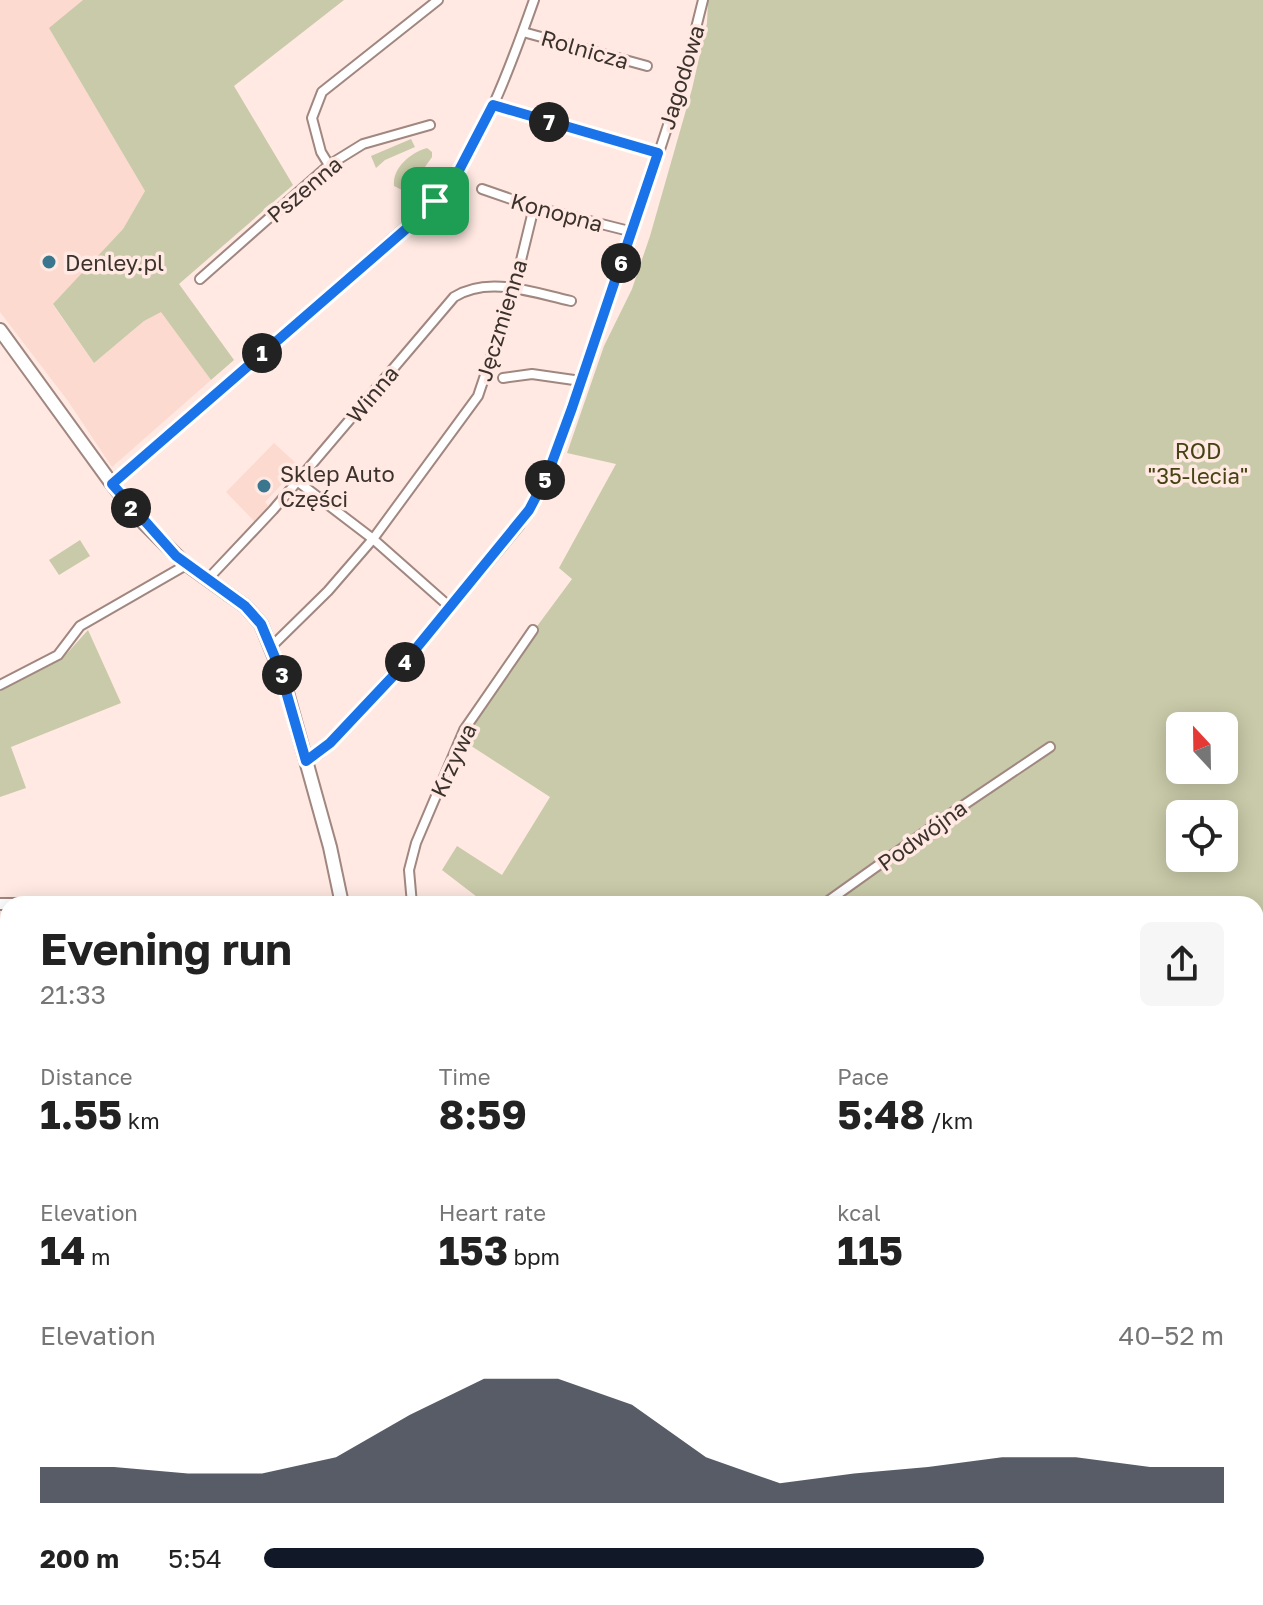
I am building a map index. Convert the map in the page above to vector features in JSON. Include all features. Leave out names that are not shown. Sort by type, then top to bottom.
[{"type":"main road","points":[[1,334],[112,484],[159,539],[186,565],[250,611],[261,624],[272,646],[306,761],[333,856],[340,896]]},
{"type":"street","points":[[329,165],[321,152],[312,118],[322,92],[438,0]]},
{"type":"street","points":[[112,484],[421,216],[455,178],[493,105],[534,0]]},
{"type":"street","name":"Jagodowa","points":[[306,761],[320,753],[451,608],[529,510],[547,476],[685,73],[700,1]]},
{"type":"street","name":"Rolnicza","points":[[523,32],[647,66]]},
{"type":"street","points":[[493,105],[658,153]]},
{"type":"street","name":"Pszenna","points":[[200,279],[329,165],[363,144],[430,125]]},
{"type":"street","name":"Konopna","points":[[482,189],[534,207],[633,232]]},
{"type":"street","name":"Jęczmienna","points":[[272,646],[328,591],[373,539],[478,396],[514,289],[534,207]]},
{"type":"street","name":"Winna","points":[[207,580],[297,481],[454,297],[476,287],[514,289],[571,301]]},
{"type":"street","points":[[503,378],[532,374],[581,381]]},
{"type":"street","points":[[297,481],[373,539],[451,608]]},
{"type":"street","points":[[0,685],[58,655],[80,626],[186,565]]},
{"type":"street","name":"Krzywa","points":[[411,896],[409,870],[416,843],[464,730],[533,630]]},
{"type":"street","name":"Podwójna","points":[[835,896],[1050,747]]},
{"type":"shaded area","points":[[0,0],[83,0],[50,28],[145,191],[123,229],[53,305],[94,363],[144,321],[161,311],[211,380],[112,467],[68,401],[0,312]]},
{"type":"shaded area","points":[[274,443],[299,466],[265,502],[269,507],[255,522],[226,492]]},
{"type":"green space","points":[[83,0],[344,0],[234,86],[293,185],[179,284],[234,360],[211,380],[161,312],[144,321],[94,363],[53,304],[123,229],[145,191],[49,28]]},
{"type":"green space","name":"ROD \"35-lecia\"","points":[[708,0],[1263,0],[1263,896],[476,896],[442,870],[457,846],[502,875],[550,797],[462,740],[504,671],[572,579],[559,568],[616,464],[567,453],[604,346],[632,289],[692,89],[707,23]]},
{"type":"green space","points":[[411,139],[415,147],[385,160],[376,168],[371,156]]},
{"type":"green space","points":[[427,148],[432,152],[432,157],[410,188],[402,190],[394,186],[396,173],[403,162]]},
{"type":"green space","points":[[80,540],[90,556],[59,575],[49,560]]},
{"type":"green space","points":[[88,630],[121,703],[11,747],[26,788],[0,797],[0,691],[62,659]]},
{"type":"place","name":"Denley.pl","points":[[49,262]]},
{"type":"place","name":"Sklep Auto Części","points":[[264,486]]},
{"type":"route","points":[[493,105],[658,153],[572,408],[547,476],[529,510],[396,673],[320,753],[306,761],[279,667],[261,624],[245,606],[176,556],[112,484],[435,201],[464,165],[493,105]]}]
